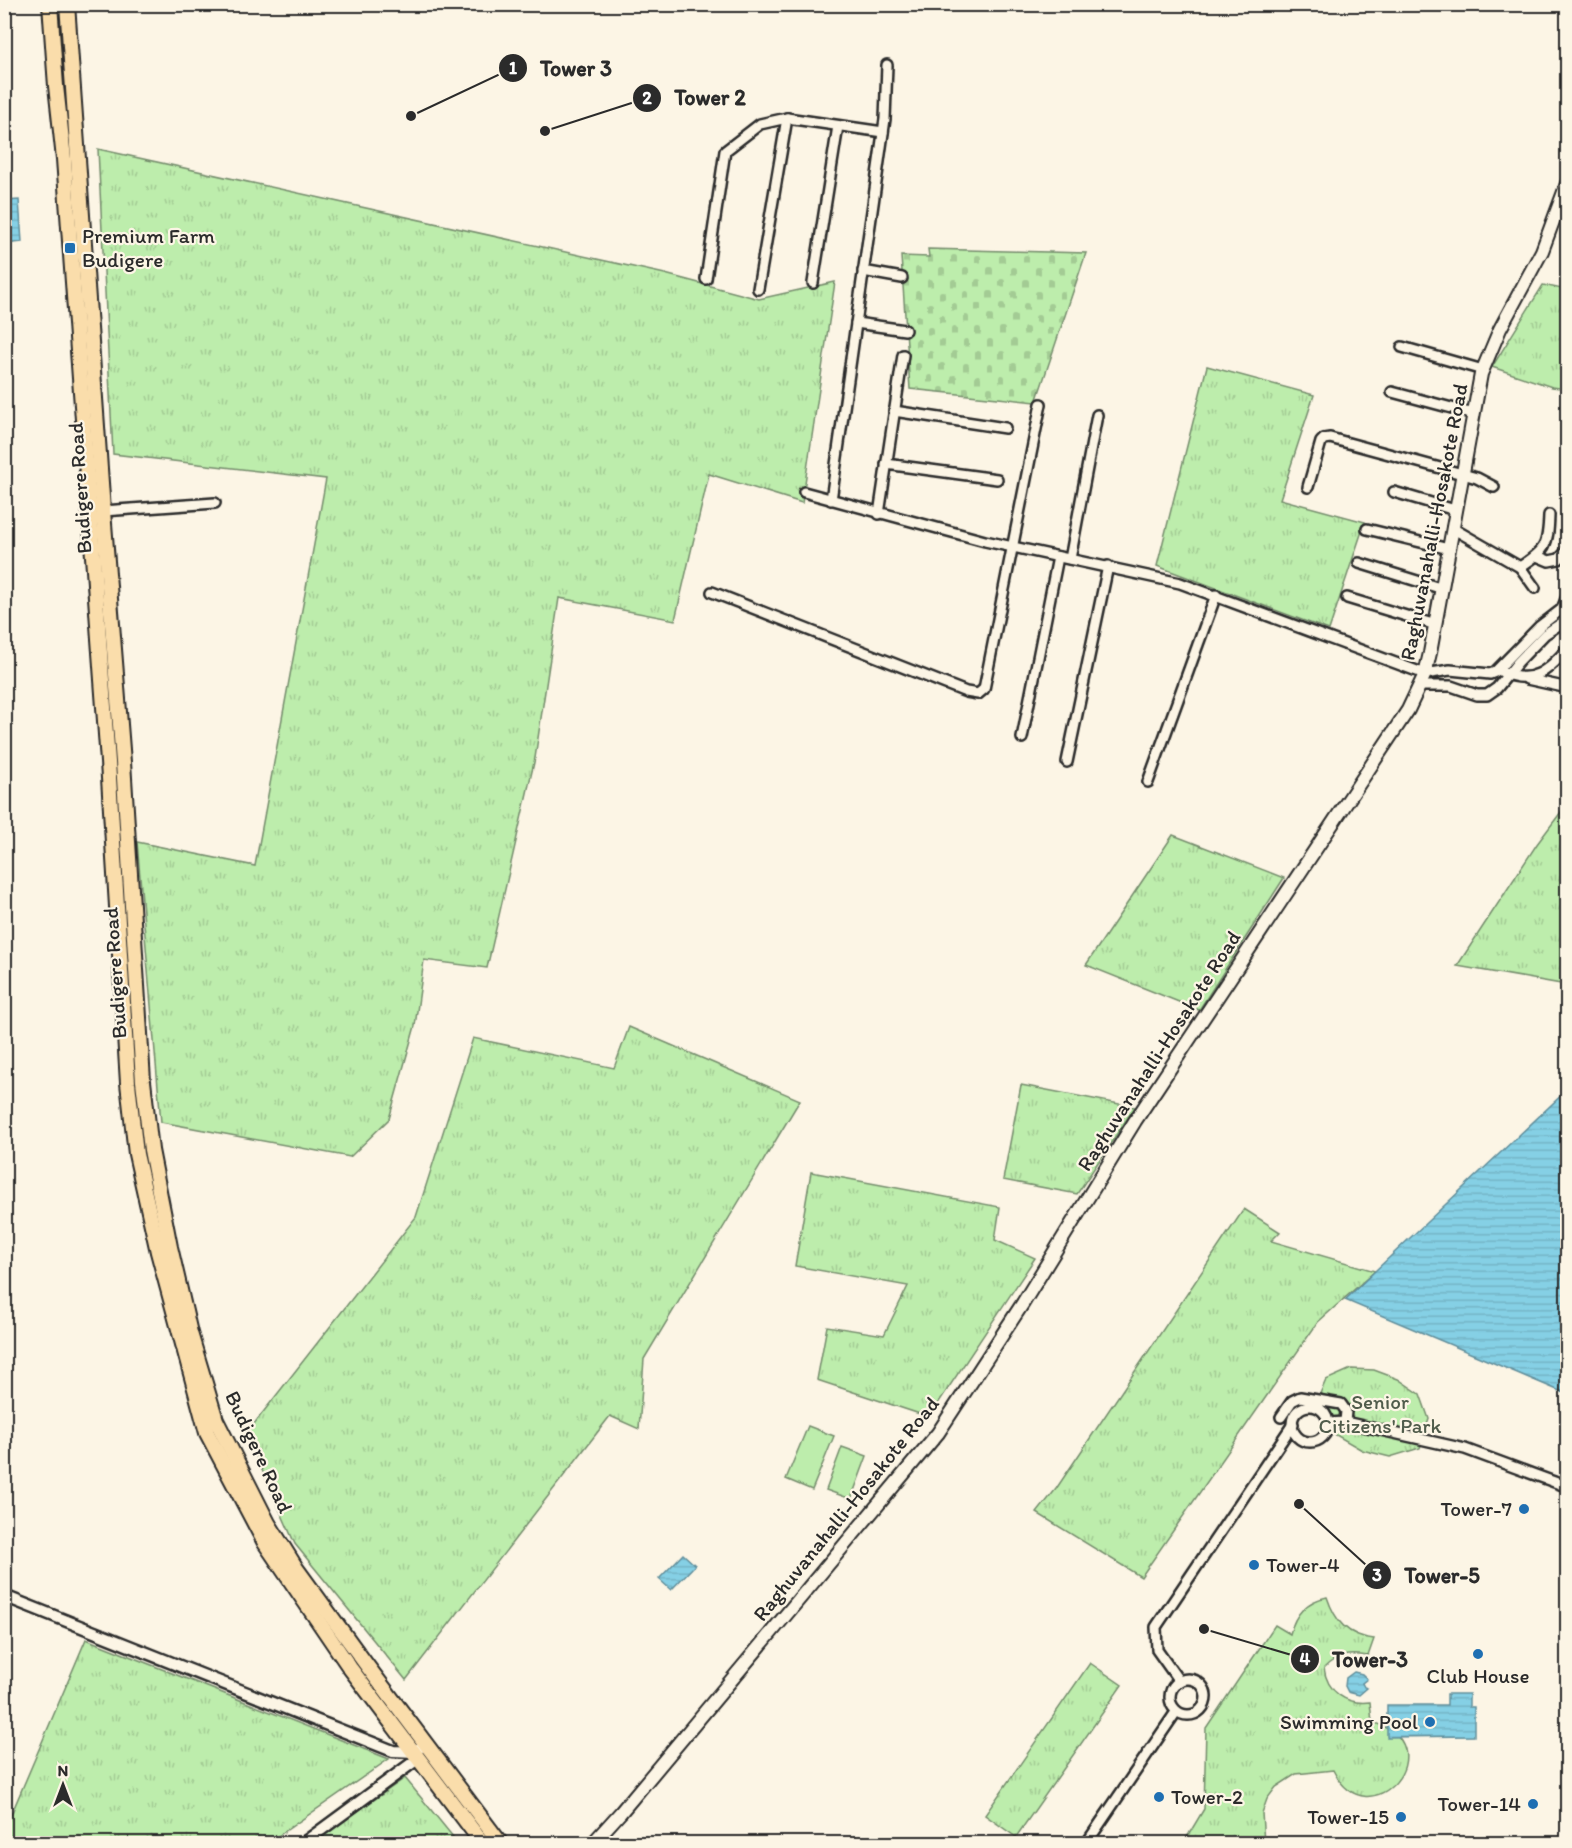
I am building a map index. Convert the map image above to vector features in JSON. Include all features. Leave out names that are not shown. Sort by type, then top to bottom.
[{"type":"main road","name":"Budigere Road","points":[[50,4],[93,469],[103,511],[123,762],[142,1069],[151,1150],[190,1333],[216,1420],[268,1523],[296,1568],[501,1844]]},
{"type":"main road","name":"Budigere Road","points":[[67,4],[108,762],[131,1115],[136,1154],[158,1252],[207,1433],[264,1543],[350,1668],[483,1844]]},
{"type":"main road","name":"Raghuvanahalli-Hosakote Road","points":[[592,1844],[938,1433],[1023,1303],[1135,1120],[1408,710],[1425,674],[1436,625],[1455,510],[1483,370],[1500,329],[1542,251],[1568,181]]},
{"type":"street","points":[[831,500],[883,132],[887,65]]},
{"type":"street","points":[[706,279],[724,151],[760,124],[787,118],[883,132]]},
{"type":"street","points":[[758,289],[787,118]]},
{"type":"street","points":[[813,283],[838,126]]},
{"type":"street","points":[[863,271],[902,278]]},
{"type":"street","points":[[856,323],[905,330]]},
{"type":"street","points":[[1402,347],[1483,370]]},
{"type":"street","points":[[879,514],[903,355]]},
{"type":"street","points":[[1392,392],[1474,414]]},
{"type":"street","points":[[712,592],[966,692],[978,694],[984,689],[1041,404]]},
{"type":"street","points":[[894,411],[1005,428]]},
{"type":"street","points":[[1070,560],[1097,415]]},
{"type":"street","points":[[1308,487],[1321,442],[1327,438],[1477,478],[1494,487]]},
{"type":"street","points":[[886,464],[997,479]]},
{"type":"street","points":[[804,492],[879,514],[1070,560],[1108,566],[1180,583],[1425,674],[1450,670],[1490,674],[1497,670],[1540,626],[1562,609],[1568,594]]},
{"type":"street","points":[[1394,492],[1455,510]]},
{"type":"street","points":[[103,511],[215,503]]},
{"type":"street","points":[[1520,567],[1537,556],[1548,540],[1549,515]]},
{"type":"street","points":[[1452,528],[1520,567],[1535,588]]},
{"type":"street","points":[[1367,529],[1449,549]]},
{"type":"street","points":[[1537,556],[1549,561],[1559,560],[1568,549]]},
{"type":"street","points":[[1022,738],[1058,557]]},
{"type":"street","points":[[1359,563],[1443,589]]},
{"type":"street","points":[[1067,762],[1108,566]]},
{"type":"street","points":[[1148,782],[1216,595]]},
{"type":"street","points":[[1347,598],[1436,625]]},
{"type":"street","points":[[1419,686],[1451,686],[1477,695],[1487,695],[1497,688],[1545,634],[1568,619]]},
{"type":"street","points":[[1527,679],[1553,665],[1568,648]]},
{"type":"street","points":[[1497,670],[1507,675],[1568,688]]},
{"type":"street","points":[[1281,1417],[1294,1400],[1304,1397],[1341,1404],[1346,1411],[1345,1422]]},
{"type":"street","points":[[1313,1407],[1324,1412],[1329,1423],[1325,1435],[1308,1442],[1299,1438],[1293,1429],[1293,1424],[1294,1418],[1301,1409],[1313,1407]]},
{"type":"street","points":[[1329,1423],[1345,1422],[1465,1449],[1568,1487]]},
{"type":"street","points":[[1179,1681],[1157,1650],[1156,1627],[1293,1424]]},
{"type":"street","points":[[4,1596],[393,1751],[417,1755]]},
{"type":"street","points":[[1190,1679],[1201,1684],[1206,1695],[1206,1701],[1199,1712],[1194,1715],[1182,1715],[1176,1712],[1170,1704],[1169,1693],[1179,1681],[1190,1679]]},
{"type":"street","points":[[1086,1844],[1176,1712]]},
{"type":"street","points":[[302,1844],[417,1755],[426,1743]]},
{"type":"green space","points":[[98,149],[665,274],[759,299],[835,282],[802,503],[709,474],[675,620],[559,598],[535,758],[487,968],[424,960],[415,1026],[389,1119],[350,1157],[161,1122],[137,842],[255,866],[326,479],[113,454]]},
{"type":"green space","points":[[928,249],[1086,253],[1036,402],[910,389],[901,256],[929,257]]},
{"type":"green space","points":[[1543,285],[1567,290],[1567,389],[1552,387],[1492,367]]},
{"type":"green space","points":[[1207,366],[1314,395],[1280,499],[1365,522],[1329,630],[1157,566]]},
{"type":"green space","points":[[1567,804],[1567,985],[1457,966],[1537,844]]},
{"type":"green space","points":[[1173,835],[1284,878],[1199,1010],[1086,965]]},
{"type":"green space","points":[[629,1027],[800,1100],[644,1359],[639,1429],[610,1416],[406,1680],[295,1544],[246,1434],[416,1217],[473,1038],[614,1068]]},
{"type":"green space","points":[[1021,1085],[1135,1107],[1077,1194],[1003,1180]]},
{"type":"green space","points":[[811,1172],[1000,1207],[995,1240],[1035,1258],[929,1417],[817,1380],[827,1326],[884,1335],[908,1286],[795,1266]]},
{"type":"green space","points":[[1244,1209],[1280,1232],[1271,1241],[1375,1271],[1318,1322],[1141,1577],[1037,1513],[1056,1489]]},
{"type":"green space","name":"Senior Citizens' Park","points":[[1351,1369],[1374,1370],[1398,1379],[1420,1394],[1429,1419],[1420,1448],[1390,1457],[1362,1450],[1329,1431],[1315,1405],[1326,1380]]},
{"type":"green space","points":[[808,1426],[834,1436],[812,1490],[786,1479]]},
{"type":"green space","points":[[842,1447],[867,1456],[851,1499],[826,1490]]},
{"type":"green space","points":[[1327,1597],[1343,1626],[1356,1635],[1374,1639],[1368,1656],[1339,1657],[1324,1668],[1329,1684],[1339,1695],[1353,1701],[1370,1702],[1372,1722],[1395,1733],[1405,1749],[1405,1766],[1396,1782],[1383,1793],[1366,1796],[1349,1790],[1333,1770],[1296,1774],[1276,1787],[1267,1799],[1262,1813],[1264,1843],[1183,1844],[1204,1809],[1206,1728],[1275,1625],[1290,1634],[1295,1620],[1303,1609]]},
{"type":"green space","points":[[86,1639],[389,1759],[268,1843],[5,1843],[5,1829]]},
{"type":"green space","points":[[1090,1663],[1122,1685],[1016,1837],[985,1815]]},
{"type":"green space","points":[[405,1778],[458,1843],[313,1843]]},
{"type":"water","points":[[19,200],[22,242],[5,244],[5,201]]},
{"type":"water","points":[[1567,1090],[1567,1394],[1345,1300],[1375,1271]]},
{"type":"water","points":[[683,1554],[695,1565],[671,1590],[659,1579]]},
{"type":"water","points":[[1354,1672],[1362,1674],[1367,1679],[1362,1683],[1367,1688],[1359,1695],[1348,1692],[1345,1686],[1346,1678]]},
{"type":"water","name":"Swimming Pool","points":[[1447,1694],[1469,1694],[1469,1707],[1474,1707],[1474,1736],[1387,1737],[1387,1705],[1447,1705]]},
{"type":"place","name":"Tower 3","points":[[411,116]]},
{"type":"place","name":"Tower 2","points":[[545,131]]},
{"type":"place","name":"Premium Farm Budigere","points":[[70,248]]},
{"type":"place","name":"Tower-5","points":[[1299,1504]]},
{"type":"place","name":"Tower-7","points":[[1524,1509]]},
{"type":"place","name":"Tower-4","points":[[1254,1565]]},
{"type":"place","name":"Tower-3","points":[[1204,1629]]},
{"type":"place","name":"Club House","points":[[1478,1654]]},
{"type":"place","name":"Swimming Pool","points":[[1430,1722]]},
{"type":"place","name":"Tower-2","points":[[1159,1797]]},
{"type":"place","name":"Tower-14","points":[[1533,1804]]},
{"type":"place","name":"Tower-15","points":[[1401,1817]]}]
